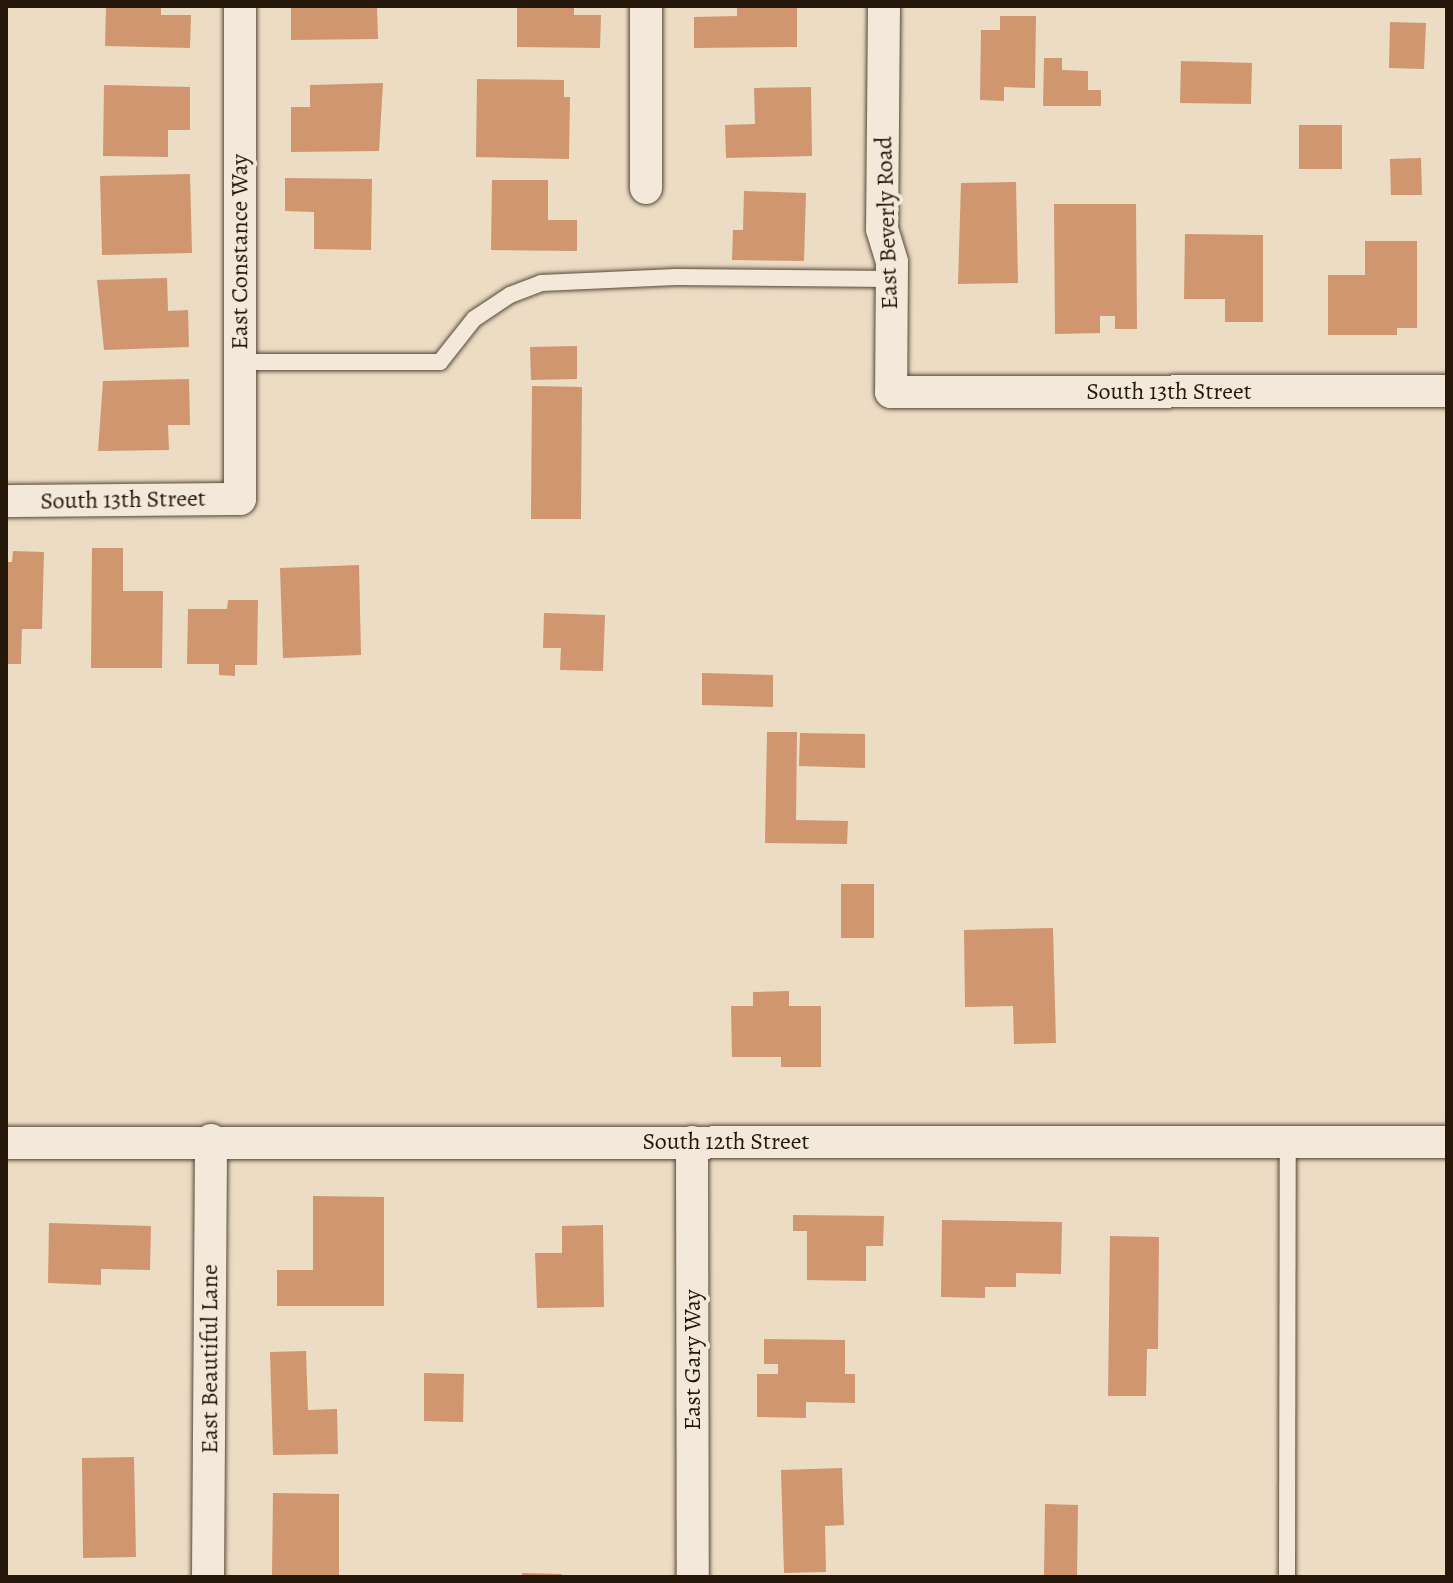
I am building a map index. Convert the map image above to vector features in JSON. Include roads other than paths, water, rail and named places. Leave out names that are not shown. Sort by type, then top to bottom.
[{"type":"street","name":"East Constance Way","points":[[240,6],[240,499]]},
{"type":"street","points":[[646,6],[646,188]]},
{"type":"street","name":"East Beverly Road","points":[[884,6],[882,229],[892,279],[891,392]]},
{"type":"street","name":"South 13th Street","points":[[891,392],[1447,391]]},
{"type":"street","name":"South 13th Street","points":[[6,501],[240,499]]},
{"type":"street","name":"South 12th Street","points":[[6,1143],[211,1140],[1447,1142]]},
{"type":"street","name":"East Beautiful Lane","points":[[208,1577],[211,1140]]},
{"type":"street","name":"East Gary Way","points":[[692,1142],[693,1577]]},
{"type":"lane","points":[[240,362],[440,362],[474,319],[510,295],[541,283],[676,277],[892,279]]},
{"type":"lane","points":[[1287,1577],[1288,1142]]}]
